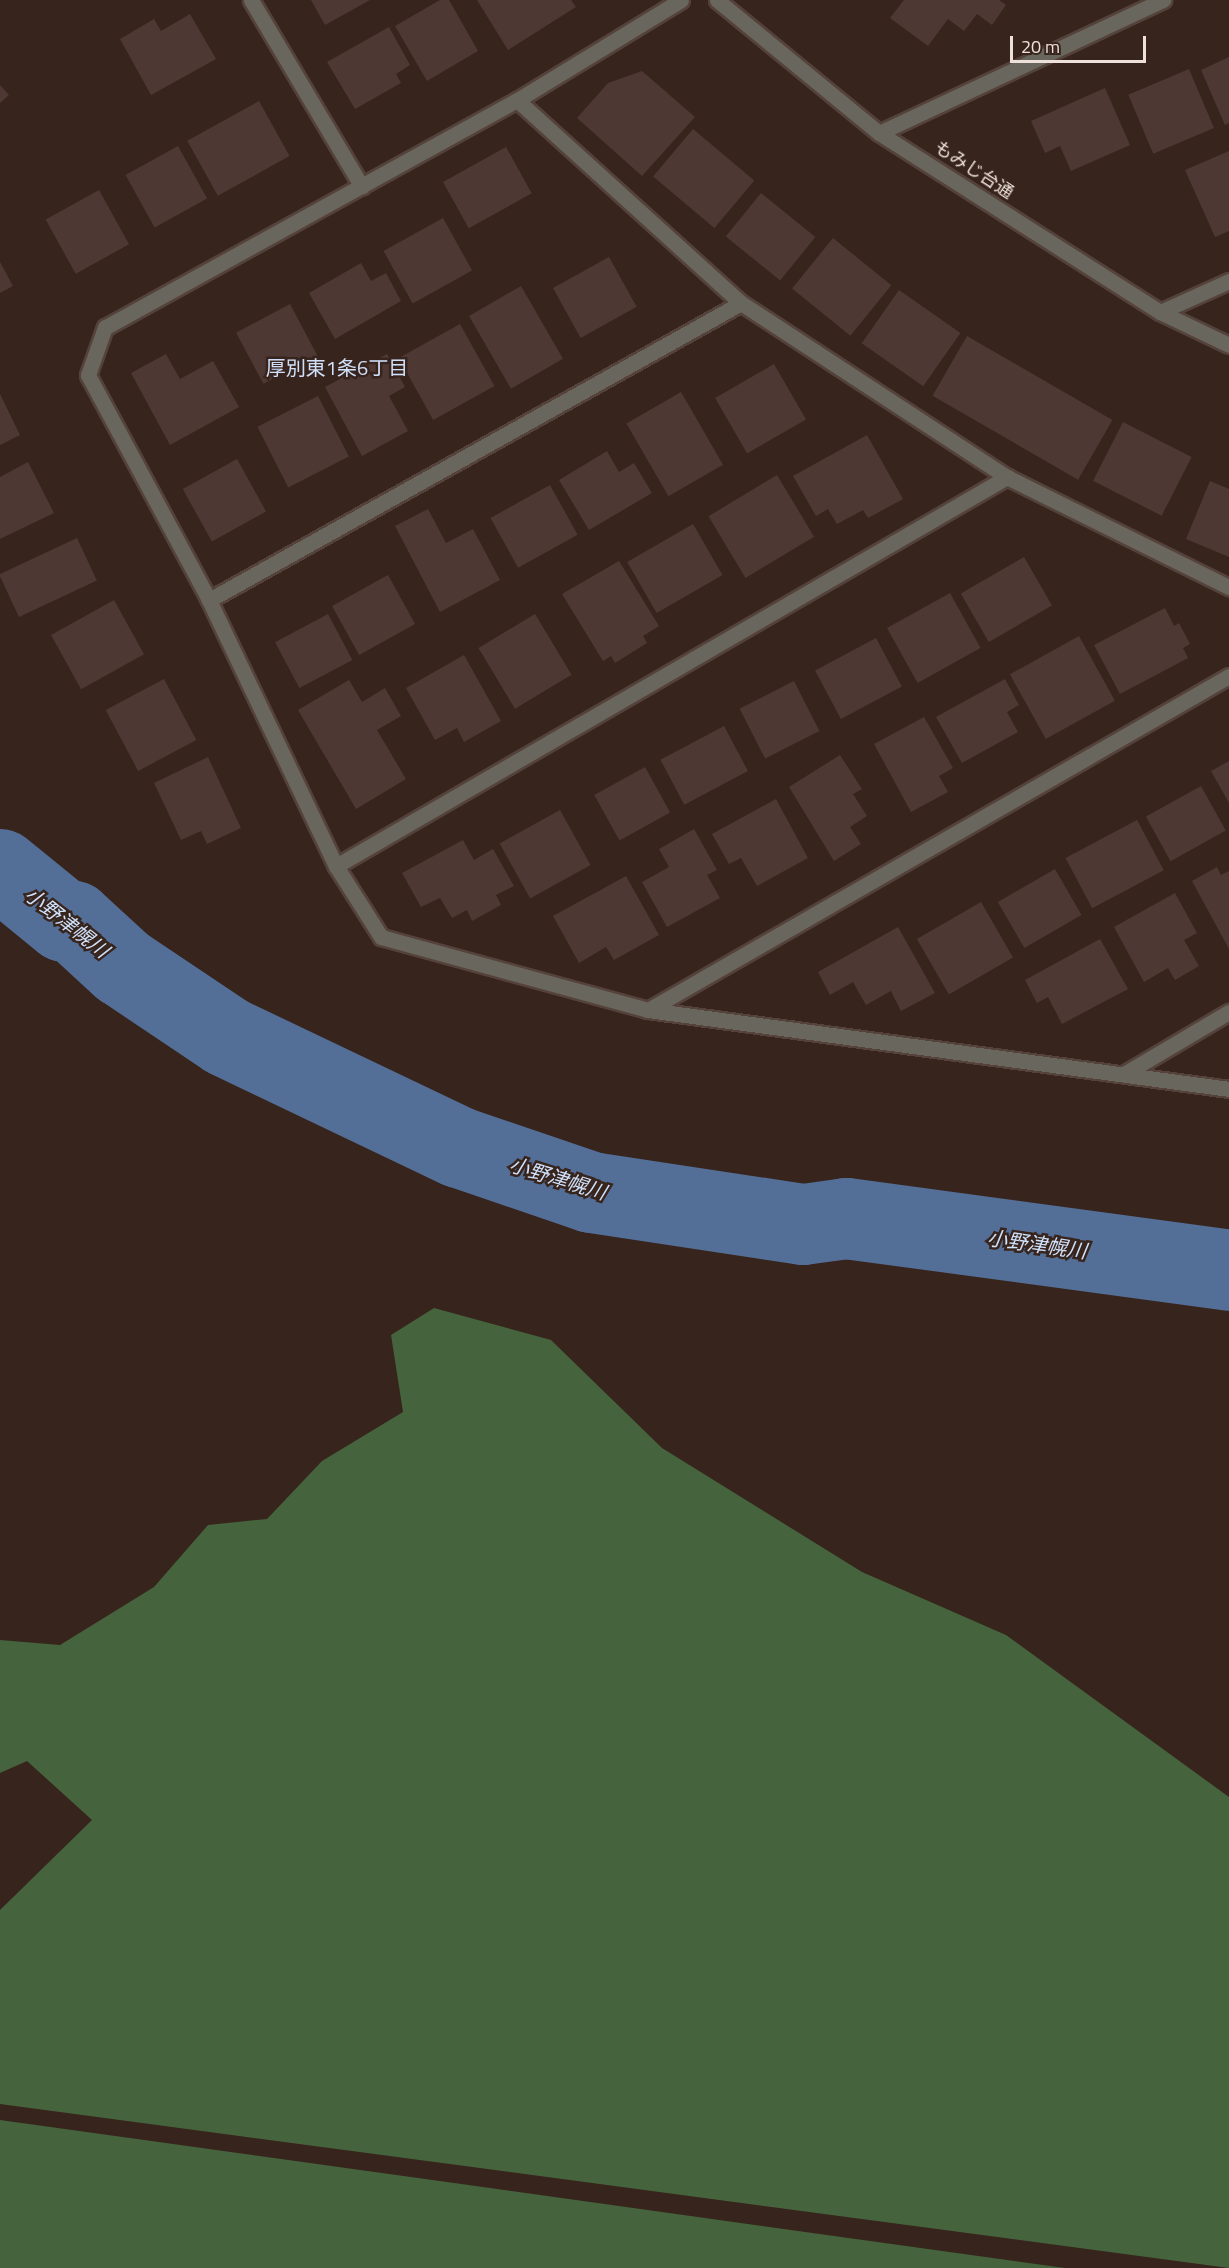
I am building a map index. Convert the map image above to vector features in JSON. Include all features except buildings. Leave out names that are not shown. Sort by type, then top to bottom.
[{"type":"street","points":[[251,0],[362,187]]},
{"type":"street","points":[[681,0],[517,100],[105,327],[88,375],[209,600],[336,866],[381,937],[648,1010],[1229,1089]]},
{"type":"street","name":"もみじ台通","points":[[717,0],[879,133],[1160,312],[1229,345]]},
{"type":"street","points":[[879,133],[1163,0]]},
{"type":"street","points":[[517,100],[741,303],[1007,477],[1229,587]]},
{"type":"street","points":[[1160,312],[1229,281]]},
{"type":"street","points":[[209,600],[741,303]]},
{"type":"street","points":[[336,866],[1007,477]]},
{"type":"street","points":[[648,1010],[1229,676]]},
{"type":"street","points":[[1124,1074],[1229,1012]]},
{"type":"green space","points":[[434,1308],[551,1340],[662,1448],[862,1572],[1006,1635],[1229,1797],[1229,2268],[0,2104],[0,1910],[92,1820],[27,1761],[0,1773],[0,1640],[60,1645],[154,1587],[208,1525],[267,1519],[322,1461],[403,1412],[391,1335]]},
{"type":"green space","points":[[0,2120],[1065,2268],[0,2268]]},
{"type":"waterway","name":"小野津幌川","points":[[0,869],[64,921],[73,921],[122,966],[226,1036],[459,1147],[591,1192],[803,1224],[846,1218],[1229,1270]]},
{"type":"district","name":"厚別東1条6丁目","points":[[337,367]]}]
